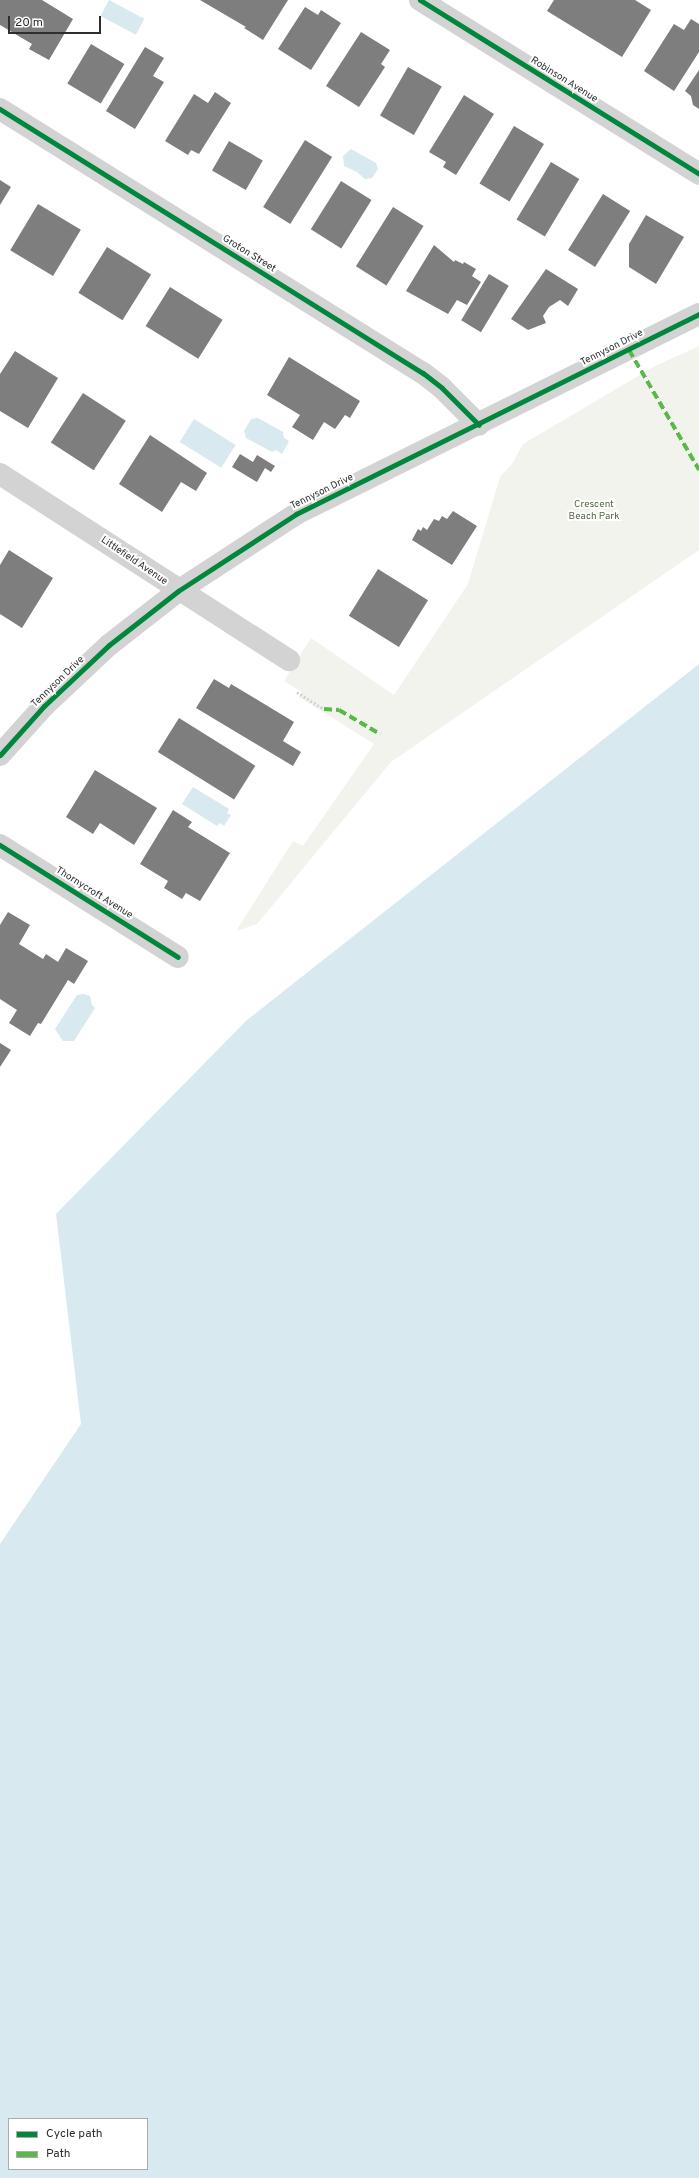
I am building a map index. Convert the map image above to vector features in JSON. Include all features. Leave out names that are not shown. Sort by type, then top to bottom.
[{"type":"street","name":"Robinson Avenue","points":[[420,0],[699,174]]},
{"type":"street","name":"Groton Street","points":[[0,109],[423,373],[446,392],[479,425]]},
{"type":"street","name":"Tennyson Drive","points":[[0,755],[44,706],[109,645],[178,591],[296,514],[479,425],[699,314]]},
{"type":"street","name":"Littlefield Avenue","points":[[0,474],[113,545],[178,591],[288,660]]},
{"type":"street","name":"Thornycroft Avenue","points":[[0,846],[178,957]]},
{"type":"path","points":[[297,692],[324,709]]},
{"type":"green space","name":"Crescent Beach Park","points":[[699,346],[699,550],[391,762],[257,924],[236,931],[293,841],[303,846],[374,744],[299,697],[302,692],[284,681],[311,638],[394,695],[468,584],[500,477],[512,464],[523,444],[655,366]]},
{"type":"shaded area","points":[[109,0],[144,19],[136,35],[101,16]]},
{"type":"shaded area","points":[[351,149],[376,163],[378,169],[372,178],[365,179],[357,172],[344,166],[343,156]]},
{"type":"shaded area","points":[[258,418],[283,432],[284,438],[289,441],[282,454],[276,450],[272,452],[246,438],[244,431],[251,419]]},
{"type":"shaded area","points":[[194,419],[236,445],[221,468],[180,442]]},
{"type":"shaded area","points":[[699,664],[699,2178],[0,2178],[0,1544],[81,1424],[56,1214],[247,1020]]},
{"type":"shaded area","points":[[193,787],[229,809],[227,813],[231,815],[224,826],[220,823],[217,826],[182,804]]},
{"type":"shaded area","points":[[83,994],[90,996],[92,1005],[95,1008],[74,1041],[63,1041],[55,1029],[77,995]]},
{"type":"building","points":[[0,0],[42,0],[73,19],[49,60],[29,49],[32,44],[0,25]]},
{"type":"building","points":[[200,0],[288,0],[263,40],[244,28],[246,27]]},
{"type":"building","points":[[554,0],[635,0],[651,10],[622,57],[547,11]]},
{"type":"building","points":[[305,7],[318,15],[321,10],[341,23],[311,70],[278,49]]},
{"type":"building","points":[[691,19],[699,24],[699,52],[674,91],[644,71],[674,24],[684,30]]},
{"type":"building","points":[[361,32],[390,50],[381,64],[385,67],[359,107],[326,86]]},
{"type":"building","points":[[91,44],[124,64],[101,104],[67,83]]},
{"type":"building","points":[[145,47],[164,58],[153,76],[164,82],[135,129],[106,111]]},
{"type":"building","points":[[408,67],[442,86],[414,135],[380,115]]},
{"type":"building","points":[[699,70],[699,109],[693,105],[691,96],[685,91]]},
{"type":"building","points":[[215,92],[231,103],[199,154],[191,150],[188,155],[165,141],[194,94],[208,103]]},
{"type":"building","points":[[464,95],[494,114],[456,175],[443,167],[446,162],[429,152]]},
{"type":"building","points":[[514,126],[544,144],[509,201],[479,183]]},
{"type":"building","points":[[305,140],[332,157],[290,224],[263,207]]},
{"type":"building","points":[[229,141],[263,160],[246,190],[212,170]]},
{"type":"building","points":[[551,162],[579,179],[545,236],[516,219]]},
{"type":"building","points":[[0,180],[11,187],[0,205]]},
{"type":"building","points":[[341,181],[372,200],[341,248],[311,229]]},
{"type":"building","points":[[603,194],[630,211],[595,267],[568,250]]},
{"type":"building","points":[[38,204],[81,230],[53,276],[10,250]]},
{"type":"building","points":[[393,207],[424,226],[386,285],[356,266]]},
{"type":"building","points":[[646,215],[684,237],[656,284],[629,267],[629,244]]},
{"type":"building","points":[[434,245],[454,262],[455,260],[463,264],[464,262],[476,269],[472,276],[481,282],[467,305],[457,300],[448,314],[406,291]]},
{"type":"building","points":[[107,247],[151,275],[122,320],[78,293]]},
{"type":"building","points":[[546,269],[578,289],[568,306],[560,300],[549,307],[543,316],[546,323],[528,330],[511,319]]},
{"type":"building","points":[[489,274],[509,286],[481,332],[461,320]]},
{"type":"building","points":[[170,287],[223,320],[198,359],[146,326]]},
{"type":"building","points":[[15,351],[58,378],[28,428],[0,411],[0,374]]},
{"type":"building","points":[[289,357],[360,401],[350,418],[345,415],[335,429],[324,422],[313,440],[292,427],[300,415],[267,395]]},
{"type":"building","points":[[83,393],[126,421],[94,470],[51,442]]},
{"type":"building","points":[[150,435],[207,473],[196,491],[181,482],[162,512],[119,484]]},
{"type":"building","points":[[240,454],[253,462],[257,455],[275,466],[271,472],[265,468],[257,482],[232,467]]},
{"type":"building","points":[[453,511],[477,526],[452,565],[412,540],[418,529],[421,531],[423,527],[427,530],[434,519],[439,521],[442,516],[447,519]]},
{"type":"building","points":[[9,550],[53,578],[22,628],[0,614],[0,565]]},
{"type":"building","points":[[378,569],[428,600],[399,647],[349,616]]},
{"type":"building","points":[[214,679],[229,688],[231,684],[294,722],[283,741],[301,752],[293,766],[196,708]]},
{"type":"building","points":[[179,718],[255,766],[234,800],[158,752]]},
{"type":"building","points":[[95,770],[157,808],[134,845],[100,823],[93,834],[66,817]]},
{"type":"building","points":[[173,810],[192,822],[188,827],[230,853],[200,901],[186,893],[182,899],[164,888],[168,881],[140,864]]},
{"type":"building","points":[[8,912],[30,925],[19,944],[43,959],[46,954],[58,962],[66,948],[88,961],[74,984],[68,980],[41,1024],[38,1023],[30,1036],[9,1023],[17,1010],[0,999],[0,925]]},
{"type":"building","points":[[0,1043],[11,1050],[0,1067]]},
{"type":"marked path","points":[[629,350],[699,470]]},
{"type":"marked path","points":[[324,709],[339,710],[380,734]]},
{"type":"cycle path","points":[[420,0],[699,174]]},
{"type":"cycle path","points":[[0,109],[423,373],[442,388],[479,425]]},
{"type":"cycle path","points":[[0,755],[44,706],[109,645],[178,591],[296,514],[699,314]]},
{"type":"cycle path","points":[[0,845],[178,957]]}]
